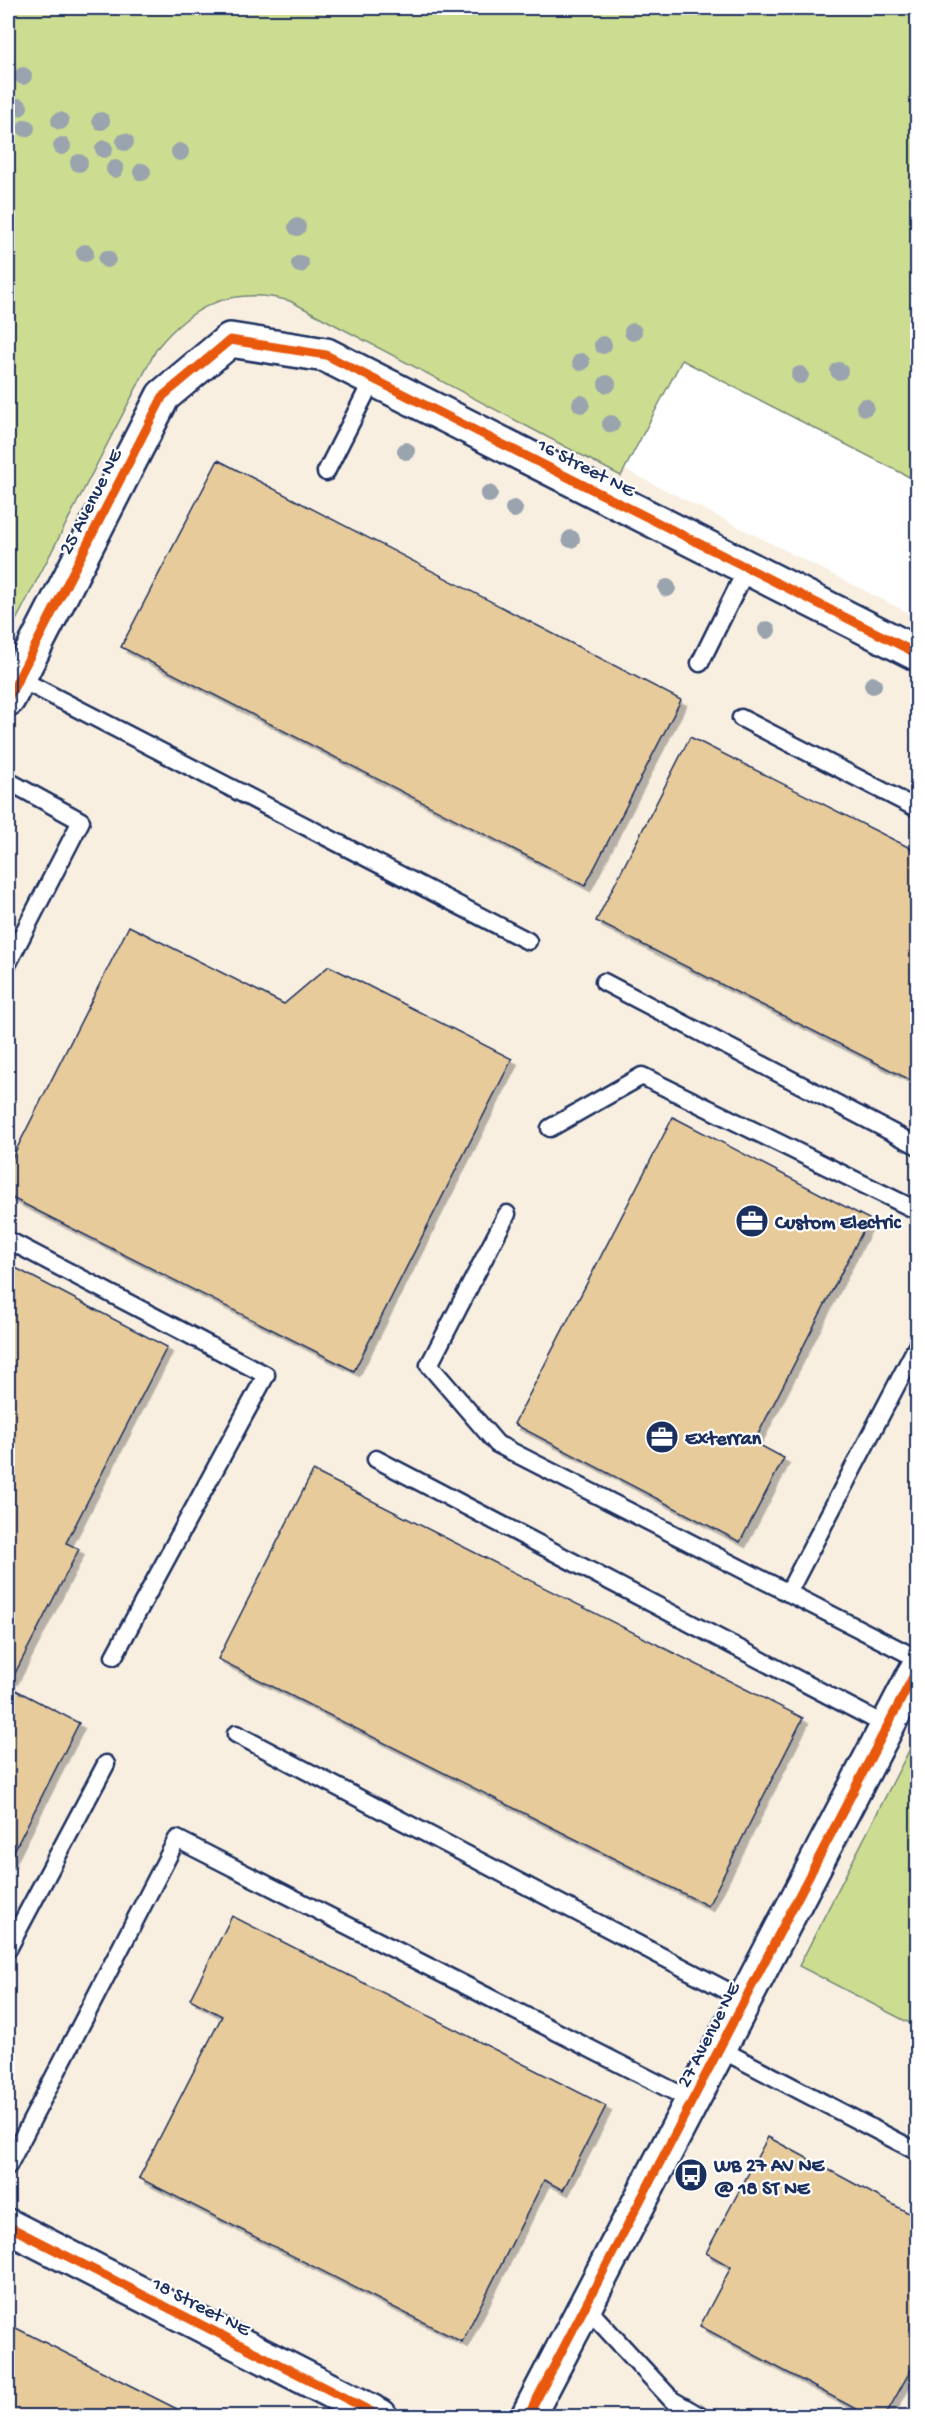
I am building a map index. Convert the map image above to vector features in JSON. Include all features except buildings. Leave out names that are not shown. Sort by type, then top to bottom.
[{"type":"street","name":"16 Street NE","points":[[230,340],[326,354],[918,654]]},
{"type":"street","name":"25 Avenue NE","points":[[13,688],[163,396],[230,340]]},
{"type":"street","name":"27 Avenue NE","points":[[528,2416],[918,1667]]},
{"type":"street","name":"18 Street NE","points":[[8,2226],[380,2416]]},
{"type":"lane","points":[[326,472],[374,377]]},
{"type":"lane","points":[[700,663],[747,568]]},
{"type":"lane","points":[[13,688],[528,941]]},
{"type":"lane","points":[[741,718],[918,809]]},
{"type":"lane","points":[[8,781],[81,821],[8,963]]},
{"type":"lane","points":[[604,982],[918,1146]]},
{"type":"lane","points":[[550,1128],[642,1076],[918,1211]]},
{"type":"lane","points":[[507,1214],[429,1365],[497,1444],[918,1659]]},
{"type":"lane","points":[[8,1240],[266,1374],[114,1656]]},
{"type":"lane","points":[[788,1593],[918,1344]]},
{"type":"lane","points":[[376,1459],[887,1726]]},
{"type":"lane","points":[[236,1734],[745,2000]]},
{"type":"lane","points":[[8,1949],[106,1764]]},
{"type":"lane","points":[[8,2166],[177,1839],[693,2101]]},
{"type":"lane","points":[[720,2049],[918,2152]]},
{"type":"lane","points":[[586,2307],[672,2400],[700,2416]]},
{"type":"shaded area","points":[[204,257],[917,617],[917,2416],[8,2416],[8,639]]},
{"type":"green space","points":[[8,8],[917,8],[917,481],[682,360],[621,476],[290,301],[250,296],[232,298],[216,302],[185,320],[157,348],[8,636]]},
{"type":"green space","points":[[917,1735],[917,2027],[799,1966]]},
{"type":"cycle path","points":[[8,699],[163,396],[230,340],[326,355],[918,654]]},
{"type":"cycle path","points":[[528,2416],[918,1667]]},
{"type":"cycle path","points":[[8,2226],[380,2416]]},
{"type":"place","name":"Custom Electric","points":[[752,1221]]},
{"type":"place","name":"Exterran","points":[[662,1437]]},
{"type":"place","name":"WB 27 AV NE @ 18 ST NE","points":[[691,2175]]}]
